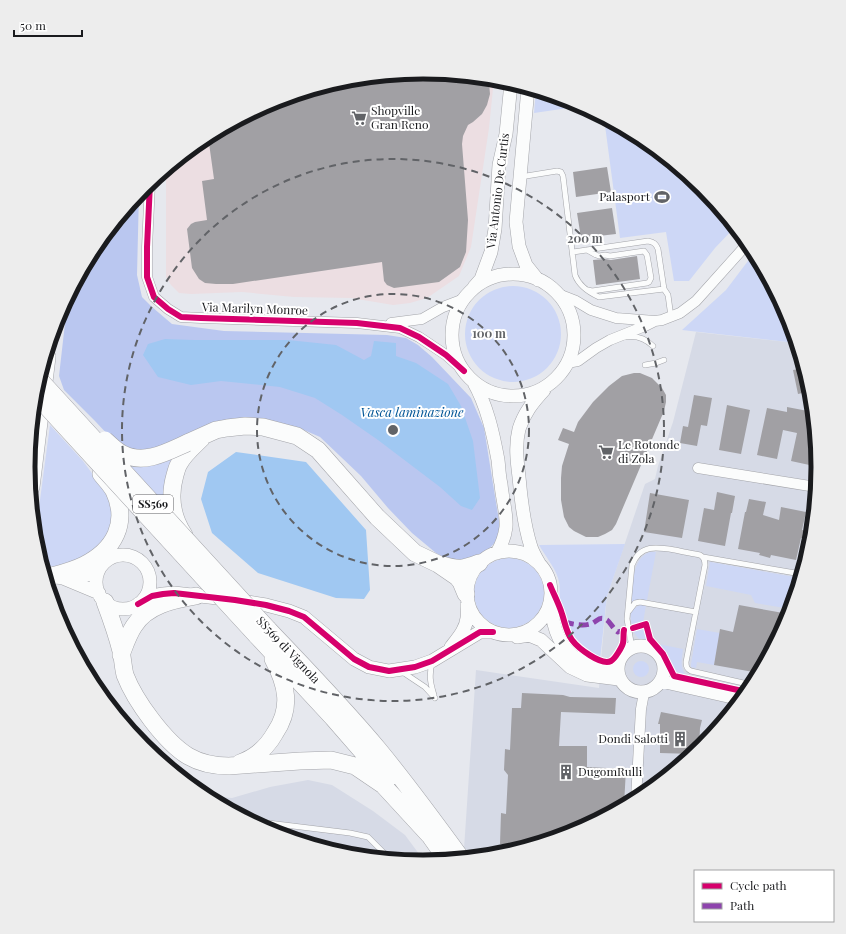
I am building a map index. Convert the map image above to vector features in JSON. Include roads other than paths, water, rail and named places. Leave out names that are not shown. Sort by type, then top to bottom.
[{"type":"highway","points":[[45,379],[68,400],[105,440],[122,454],[137,458],[147,458],[171,450],[216,430],[227,428],[245,426],[263,428],[297,436],[318,450],[377,517],[415,553],[438,564],[457,577],[461,582],[467,597]]},
{"type":"highway","name":"SS569 di Vignola","points":[[44,384],[196,551],[263,636],[393,787],[443,854]]},
{"type":"highway","points":[[37,432],[41,396]]},
{"type":"highway","name":"SS569 di Vignola","points":[[41,400],[263,636],[337,702],[377,748],[426,810],[458,853]]},
{"type":"highway","points":[[196,551],[182,532],[177,522],[171,500],[172,486],[178,464],[204,436]]},
{"type":"highway","points":[[53,577],[84,565],[99,556],[110,545],[116,534],[120,521],[119,507],[113,490],[98,470],[84,447]]},
{"type":"highway","points":[[438,564],[454,568],[465,568],[479,563]]},
{"type":"highway","points":[[121,655],[134,625],[143,615],[152,608],[167,602],[196,596]]},
{"type":"highway","points":[[102,597],[115,628],[124,673],[133,693],[155,724],[178,749],[203,763],[217,766],[331,760],[355,766],[383,785],[429,835]]},
{"type":"highway","points":[[236,766],[254,756],[266,746],[279,728],[286,710],[285,688],[263,636]]},
{"type":"street","name":"Via Antonio De Curtis","points":[[467,296],[481,279],[491,252],[495,229],[499,164],[506,134],[510,89]]},
{"type":"street","name":"Via Antonio De Curtis","points":[[528,93],[516,222],[519,246],[526,265],[538,280]]},
{"type":"street","name":"Via Marilyn Monroe","points":[[150,192],[147,277],[154,297],[168,309],[181,317],[369,324],[404,322],[422,319],[467,296]]},
{"type":"street","points":[[567,363],[578,361],[610,340],[655,321],[680,313],[696,301],[744,248]]},
{"type":"street","points":[[468,375],[480,386],[489,391],[510,396],[531,394],[540,390],[556,378],[567,363],[573,343],[573,327],[569,312],[558,294],[538,280],[514,274],[502,275],[484,282],[467,296],[457,313],[453,327],[453,343],[457,357],[468,375],[479,392],[487,412],[498,461],[506,525],[504,538],[497,553]]},
{"type":"street","points":[[558,294],[576,301],[590,310],[616,318],[655,321]]},
{"type":"street","name":"Via Marilyn Monroe","points":[[369,324],[400,328],[419,337],[446,355],[468,375]]},
{"type":"street","points":[[549,384],[530,406],[520,428],[517,439],[516,450],[527,533],[531,549],[550,585],[551,614],[554,627],[560,641],[568,652],[589,665],[595,666],[618,664]]},
{"type":"street","points":[[698,468],[810,486]]},
{"type":"street","points":[[447,652],[459,637],[467,619],[469,580],[479,563],[497,553],[509,551],[520,553],[531,558],[540,565]]},
{"type":"street","points":[[102,597],[96,582],[101,566],[113,557],[127,555],[134,557],[145,566],[150,579],[148,593],[144,600],[138,604]]},
{"type":"street","points":[[53,577],[98,572]]},
{"type":"street","points":[[148,572],[164,588],[174,593]]},
{"type":"street","points":[[53,577],[102,597],[110,605],[122,609],[133,607],[152,596],[174,593],[235,600],[266,605],[289,611],[304,617],[354,659],[369,667],[389,671],[415,667],[432,661],[480,632],[516,634],[527,631],[536,625],[543,617],[548,607],[550,597]]},
{"type":"street","points":[[467,597],[470,610],[483,626],[499,634],[513,637],[529,636],[541,640],[570,667],[587,675],[619,679]]},
{"type":"street","points":[[646,646],[653,649],[662,660],[664,675],[657,687],[651,691],[638,693],[632,691],[622,684],[619,679],[617,672],[618,664],[625,652],[632,648],[646,646]]},
{"type":"street","points":[[661,681],[735,698]]},
{"type":"street","points":[[636,792],[641,709],[644,693]]},
{"type":"lane","points":[[520,177],[557,171],[561,172],[563,176],[575,275],[581,286],[599,297],[664,289]]},
{"type":"lane","points":[[572,252],[648,241],[656,244],[664,289],[668,295],[671,317]]},
{"type":"lane","points":[[587,250],[599,256],[610,256],[644,251],[647,255],[651,278],[647,283],[592,291],[587,290]]},
{"type":"lane","points":[[610,340],[628,336],[643,338],[653,346]]},
{"type":"lane","points":[[645,365],[664,360]]},
{"type":"lane","points":[[632,648],[627,624],[632,565],[635,558],[644,550],[658,547],[700,555],[703,557],[796,573]]},
{"type":"lane","points":[[703,557],[705,560],[705,565],[686,666],[691,671],[746,683]]},
{"type":"lane","points":[[628,613],[632,606],[640,602],[696,612]]},
{"type":"lane","points":[[398,670],[425,687],[435,698],[430,683],[432,661]]},
{"type":"lane","points":[[271,823],[350,833],[368,837],[384,853]]},
{"type":"water","name":"Vasca laminazione","points":[[165,339],[288,340],[336,345],[364,360],[371,356],[374,341],[396,343],[396,356],[416,363],[448,384],[461,406],[473,441],[480,498],[472,510],[461,506],[440,487],[378,440],[315,398],[280,387],[221,381],[191,385],[158,377],[143,355],[148,344]]},
{"type":"water","points":[[236,452],[306,462],[366,530],[370,590],[364,599],[336,598],[258,573],[212,533],[201,499],[208,472]]},
{"type":"place","name":"Shopville Gran Reno","points":[[359,118]]},
{"type":"place","name":"Palasport","points":[[662,197]]},
{"type":"place","name":"Le Rotonde di Zola","points":[[606,452]]},
{"type":"place","name":"Dondi Salotti","points":[[680,739]]},
{"type":"place","name":"DugomRulli","points":[[566,772]]}]
